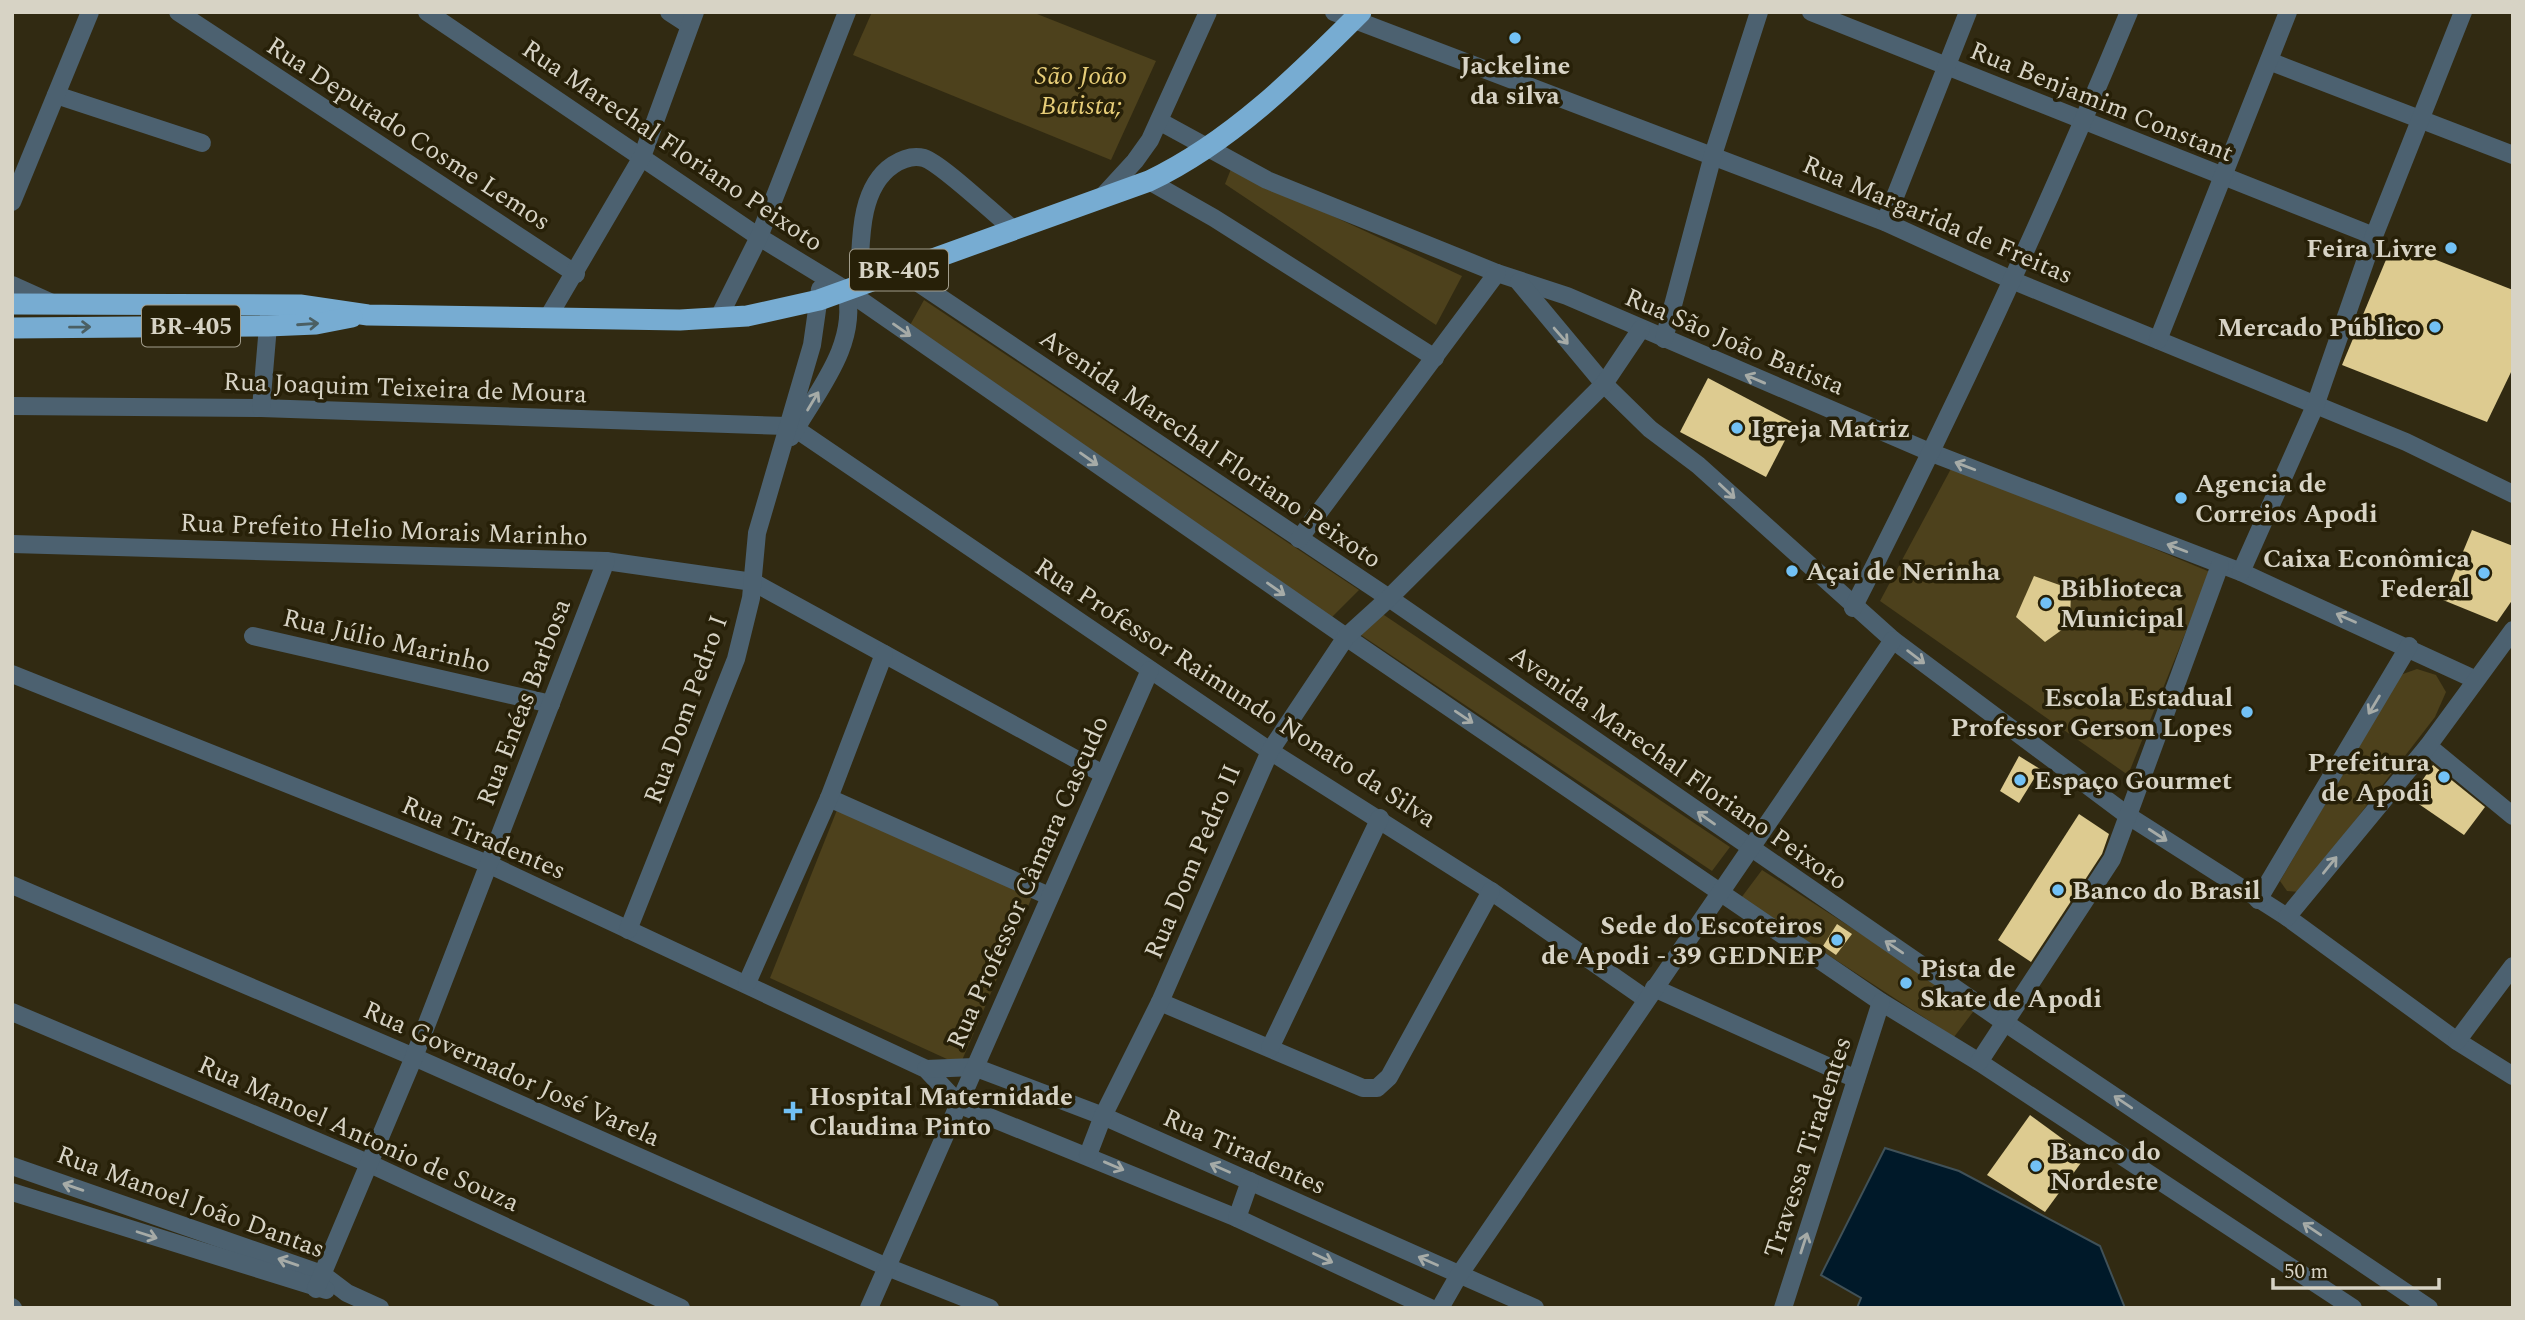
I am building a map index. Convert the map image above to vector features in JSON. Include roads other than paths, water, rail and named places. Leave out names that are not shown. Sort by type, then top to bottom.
[{"type":"highway","name":"BR-405","points":[[12,328],[269,315],[318,306],[368,314],[547,319],[718,319],[769,313],[820,300],[1149,181],[1208,150],[1251,115],[1350,14]]},
{"type":"highway","name":"BR-405","points":[[12,304],[269,315]]},
{"type":"street","points":[[12,202],[90,12]]},
{"type":"street","name":"Rua Deputado Cosme Lemos","points":[[178,12],[576,274]]},
{"type":"street","name":"Rua Marechal Floriano Peixoto","points":[[427,12],[759,237],[821,275],[852,288]]},
{"type":"street","points":[[547,319],[576,274],[642,157],[692,19],[669,12]]},
{"type":"street","points":[[718,319],[759,237],[847,12]]},
{"type":"street","points":[[1101,198],[1135,161],[1159,121],[1208,12]]},
{"type":"street","points":[[1664,339],[1713,155],[1759,12]]},
{"type":"street","name":"Rua Benjamim Constant","points":[[1811,12],[2222,178],[2374,236]]},
{"type":"street","points":[[1885,222],[1968,12]]},
{"type":"street","points":[[1853,608],[1932,453],[2014,281],[2129,12]]},
{"type":"street","points":[[2158,340],[2288,12]]},
{"type":"street","points":[[2241,572],[2315,406],[2374,236],[2463,12]]},
{"type":"street","name":"Rua Margarida de Freitas","points":[[1350,14],[1885,222],[2014,281],[2406,442],[2513,494]]},
{"type":"street","points":[[2269,61],[2513,155]]},
{"type":"street","points":[[56,95],[202,143]]},
{"type":"street","name":"Rua São João Batista","points":[[1159,121],[1267,180],[1497,274],[1567,296],[1932,453],[2241,572],[2409,646],[2474,679]]},
{"type":"street","name":"Rua Dom Pedro I","points":[[791,428],[842,349],[862,226],[869,198],[883,172],[903,158],[924,158],[1013,229]]},
{"type":"street","points":[[1149,181],[1214,218],[1435,358]]},
{"type":"street","name":"Avenida Marechal Floriano Peixoto","points":[[899,270],[1389,598],[2004,1022],[2429,1308]]},
{"type":"street","points":[[1299,539],[1497,274]]},
{"type":"street","name":"Rua Marechal Floriano Peixoto","points":[[820,300],[821,275]]},
{"type":"street","points":[[1519,282],[1604,384],[1650,429],[1698,465],[1853,608],[1893,640],[2127,815],[2287,917],[2457,1041],[2513,1076]]},
{"type":"street","points":[[12,285],[55,304]]},
{"type":"street","points":[[852,288],[1346,637],[1881,1002],[1979,1062],[2353,1308]]},
{"type":"street","name":"Rua Dom Pedro I","points":[[628,930],[736,659],[748,620],[757,534],[791,428],[812,345],[820,300]]},
{"type":"street","points":[[261,408],[269,315]]},
{"type":"street","name":"Rua Dom Pedro II","points":[[1088,1155],[1103,1116],[1160,1002],[1269,751],[1346,637],[1389,598],[1604,384],[1641,329]]},
{"type":"street","name":"Rua Joaquim Teixeira de Moura","points":[[12,406],[261,408],[791,428]]},
{"type":"street","name":"Rua Professor Raimundo Nonato da Silva","points":[[791,428],[1269,751],[1380,818],[1650,993],[1856,1079]]},
{"type":"street","name":"Rua Prefeito Helio Morais Marinho","points":[[12,544],[606,561],[753,582]]},
{"type":"street","name":"Rua Enéas Barbosa","points":[[319,1281],[414,1057],[606,561]]},
{"type":"street","points":[[1979,1062],[2112,859],[2122,838],[2127,815],[2220,565]]},
{"type":"street","points":[[753,582],[1103,774]]},
{"type":"street","points":[[2287,917],[2428,746],[2474,679],[2513,630]]},
{"type":"street","name":"Rua Júlio Marinho","points":[[253,636],[551,704]]},
{"type":"street","points":[[1440,1308],[1459,1275],[1650,993],[1723,892],[1893,640]]},
{"type":"street","points":[[2258,900],[2409,646]]},
{"type":"street","points":[[747,984],[829,798],[884,654]]},
{"type":"street","name":"Rua Professor Câmara Cascudo","points":[[869,1308],[1150,670]]},
{"type":"street","name":"Rua Tiradentes","points":[[12,674],[488,864],[926,1069],[960,1105],[1088,1155],[1237,1219],[1430,1308]]},
{"type":"street","points":[[2428,746],[2513,816]]},
{"type":"street","points":[[829,798],[1049,896]]},
{"type":"street","points":[[1270,1048],[1380,818]]},
{"type":"street","name":"Rua Governador José Varela","points":[[12,885],[414,1057],[887,1268],[990,1308]]},
{"type":"street","points":[[1160,1002],[1373,1089],[1389,1077],[1491,891]]},
{"type":"street","points":[[2457,1041],[2513,966]]},
{"type":"street","name":"Travessa Tiradentes","points":[[1783,1308],[1881,1002]]},
{"type":"street","name":"Rua Manoel Antonio de Souza","points":[[12,1012],[368,1163],[681,1308]]},
{"type":"street","name":"Rua Tiradentes","points":[[926,1069],[974,1067],[1103,1116],[1535,1308]]},
{"type":"street","name":"Rua Manoel João Dantas","points":[[12,1166],[319,1281],[380,1308]]},
{"type":"street","points":[[1237,1219],[1250,1181]]},
{"type":"street","name":"Rua Manoel João Dantas","points":[[12,1192],[319,1281]]},
{"type":"water","points":[[1885,1148],[1959,1171],[2100,1246],[2125,1308],[1857,1308],[1861,1298],[1821,1275]]},
{"type":"place","name":"Jackeline da silva","points":[[1515,38]]},
{"type":"place","name":"Feira Livre","points":[[2451,248]]},
{"type":"place","name":"Mercado Público","points":[[2435,327]]},
{"type":"place","name":"Igreja Matriz","points":[[1737,428]]},
{"type":"place","name":"Agencia de Correios Apodi","points":[[2181,498]]},
{"type":"place","name":"Açai de Nerinha","points":[[1792,571]]},
{"type":"place","name":"Caixa Econômica Federal","points":[[2484,573]]},
{"type":"place","name":"Biblioteca Municipal","points":[[2046,603]]},
{"type":"place","name":"Escola Estadual Professor Gerson Lopes","points":[[2247,712]]},
{"type":"place","name":"Prefeitura de Apodi","points":[[2444,777]]},
{"type":"place","name":"Espaço Gourmet","points":[[2020,780]]},
{"type":"place","name":"Banco do Brasil","points":[[2058,890]]},
{"type":"place","name":"Sede do Escoteiros de Apodi - 39 GEDNEP","points":[[1837,940]]},
{"type":"place","name":"Pista de Skate de Apodi","points":[[1906,983]]},
{"type":"place","name":"Hospital Maternidade Claudina Pinto","points":[[793,1111]]},
{"type":"place","name":"Banco do Nordeste","points":[[2036,1166]]},
{"type":"park label","name":"São João Batista;","points":[[1081,90]]}]
